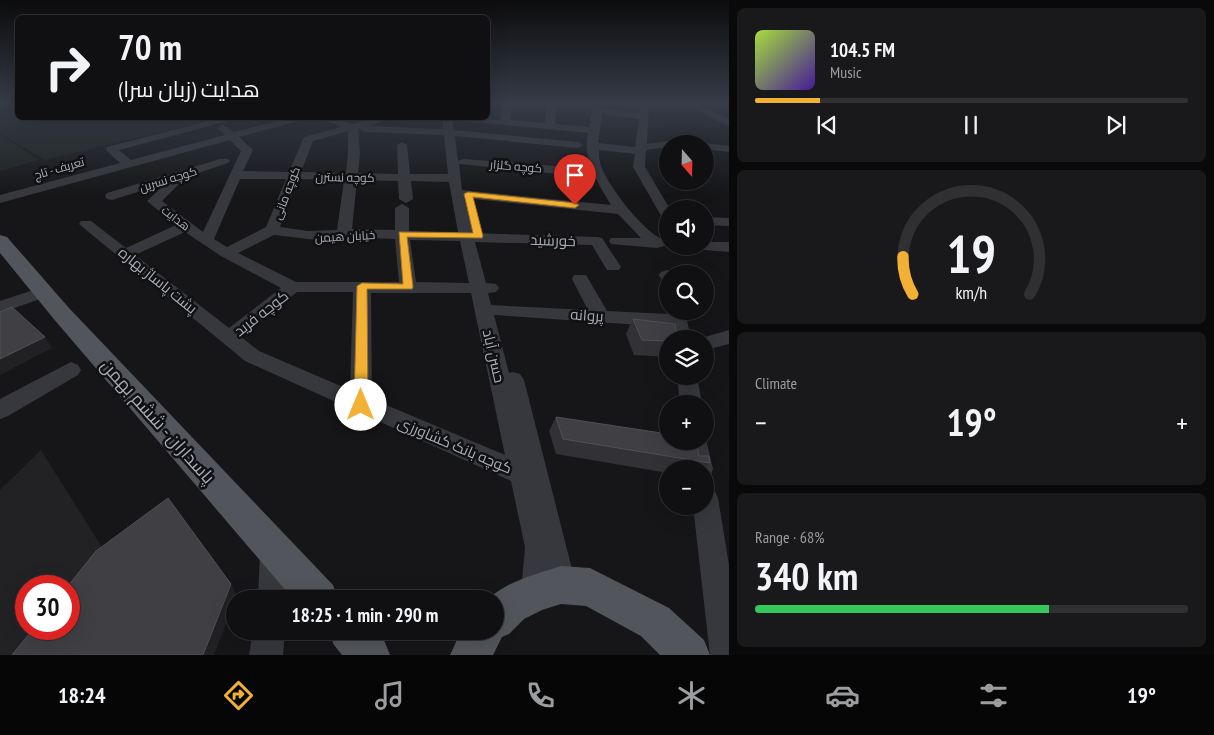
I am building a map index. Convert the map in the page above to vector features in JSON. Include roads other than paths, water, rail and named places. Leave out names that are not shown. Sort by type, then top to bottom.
[{"type":"main road","name":"پاسداران - ششم بهمن","points":[[0,241],[43,292],[311,590]]},
{"type":"main road","points":[[504,611],[510,605],[549,589],[590,587],[655,622],[689,655]]},
{"type":"main road","points":[[356,640],[370,655]]},
{"type":"main road","points":[[471,655],[479,640]]},
{"type":"street","points":[[127,164],[111,149],[170,134]]},
{"type":"street","name":"تعریف - تاج","points":[[0,199],[127,164],[222,134]]},
{"type":"street","points":[[229,134],[246,149],[237,175],[206,241],[293,288],[362,286],[485,288]]},
{"type":"street","name":"کوچه مانی","points":[[226,253],[272,230],[308,140],[328,134]]},
{"type":"street","points":[[344,233],[354,153],[352,134]]},
{"type":"street","name":"حسن آباد","points":[[455,134],[461,182],[472,236],[485,288],[522,474],[549,589]]},
{"type":"street","points":[[497,134],[578,145]]},
{"type":"street","points":[[528,134],[528,139]]},
{"type":"street","points":[[593,134],[592,146],[595,165],[616,204],[639,229],[659,241]]},
{"type":"street","points":[[643,134],[639,167],[659,200]]},
{"type":"street","points":[[592,146],[641,150],[659,144]]},
{"type":"street","points":[[402,145],[405,177],[402,234],[408,287]]},
{"type":"street","points":[[714,147],[729,149]]},
{"type":"street","name":"کوچه نسرین","points":[[112,196],[224,162]]},
{"type":"street","name":"کوچه گلزار","points":[[461,182],[569,171]]},
{"type":"street","name":"هدایت","points":[[184,174],[154,201],[206,241]]},
{"type":"street","name":"کوچه نسترن","points":[[237,175],[405,177],[461,182]]},
{"type":"street","points":[[461,182],[622,210]]},
{"type":"street","points":[[714,221],[729,222]]},
{"type":"street","name":"پشت پاساژ بهاره","points":[[86,224],[126,254],[228,338]]},
{"type":"street","points":[[126,254],[186,226]]},
{"type":"street","name":"خیابان هیمن","points":[[272,230],[310,238],[328,237],[344,233],[472,236]]},
{"type":"street","name":"خورشید","points":[[472,236],[597,241],[613,267]]},
{"type":"street","points":[[616,242],[659,243]]},
{"type":"street","points":[[714,247],[729,247]]},
{"type":"street","points":[[580,279],[601,316]]},
{"type":"street","points":[[361,405],[362,286]]},
{"type":"street","name":"کوچه فرید","points":[[228,338],[293,288]]},
{"type":"street","name":"حسن آباد","points":[[485,288],[496,310],[549,589]]},
{"type":"street","points":[[0,307],[43,292]]},
{"type":"street","name":"پروانه","points":[[496,310],[601,316],[678,324]]},
{"type":"street","points":[[714,341],[729,337]]},
{"type":"street","name":"کوچه بانک کشاورزی","points":[[228,338],[252,356],[522,474]]},
{"type":"street","points":[[0,410],[71,370]]},
{"type":"street","points":[[707,515],[727,655]]},
{"type":"street","points":[[273,590],[274,550]]},
{"type":"street","points":[[266,655],[268,640]]}]
